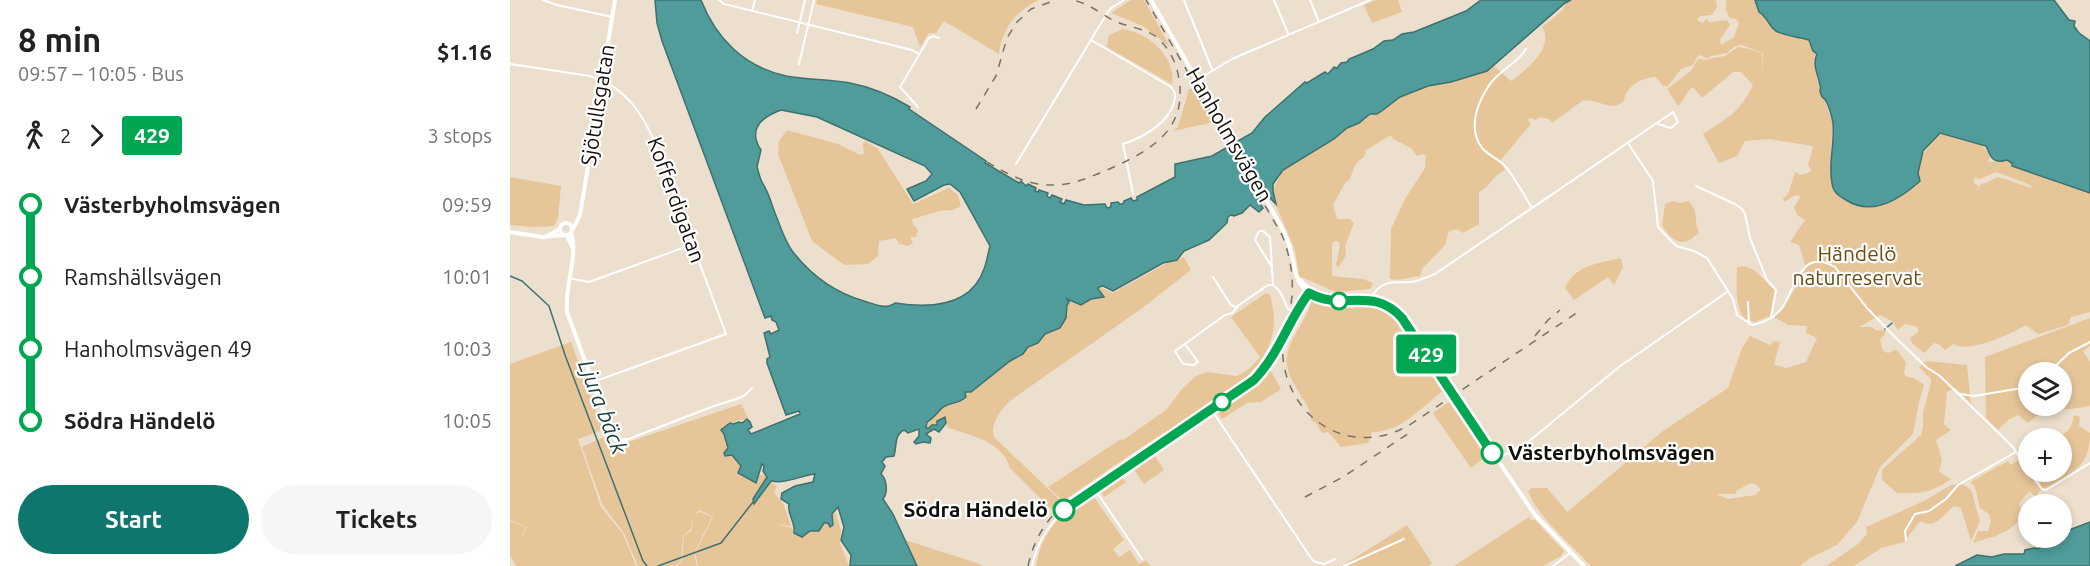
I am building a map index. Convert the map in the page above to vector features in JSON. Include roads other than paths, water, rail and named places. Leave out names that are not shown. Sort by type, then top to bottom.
[{"type":"street","points":[[543,0],[612,17]]},
{"type":"street","name":"Sjötullsgatan","points":[[615,0],[580,215],[572,231],[575,244],[566,298],[567,312],[614,440],[626,440]]},
{"type":"street","points":[[719,0],[724,4],[912,50],[919,54]]},
{"type":"street","points":[[752,11],[754,0]]},
{"type":"street","points":[[797,33],[805,0]]},
{"type":"street","points":[[799,64],[814,0]]},
{"type":"street","points":[[1016,164],[1108,11],[1124,0]]},
{"type":"street","name":"Hanholmsvägen","points":[[1151,0],[1287,238],[1296,275],[1302,286],[1310,291]]},
{"type":"street","points":[[1184,0],[1213,70]]},
{"type":"street","points":[[1274,0],[1288,34]]},
{"type":"street","points":[[1310,0],[1319,22]]},
{"type":"street","points":[[1197,80],[1232,59],[1363,1],[1370,0]]},
{"type":"street","points":[[918,106],[900,87],[931,36],[939,38]]},
{"type":"street","points":[[1091,40],[1171,87],[1175,93],[1173,107],[1161,122],[1141,137],[1123,144],[1133,194]]},
{"type":"street","points":[[1527,48],[1517,61],[1502,70],[1483,94],[1479,101],[1474,129],[1482,148],[1506,167],[1532,208]]},
{"type":"street","points":[[510,64],[602,79]]},
{"type":"street","name":"Kofferdigatan","points":[[593,382],[726,334],[676,197],[643,116],[626,96],[602,79]]},
{"type":"street","points":[[1375,299],[1379,287],[1388,282],[1411,282],[1435,274],[1673,112],[1678,122],[1671,128],[1658,124]]},
{"type":"street","points":[[1628,143],[1653,181],[1658,227],[1676,246],[1694,251],[1707,258],[1733,299],[1737,315],[1750,325]]},
{"type":"street","points":[[1696,186],[1735,204],[1745,214],[1752,246],[1767,280],[1776,290],[1771,318]]},
{"type":"street","points":[[543,237],[575,219],[580,210]]},
{"type":"street","points":[[510,232],[543,237],[565,235],[572,231],[570,225],[566,224]]},
{"type":"street","points":[[560,229],[574,249]]},
{"type":"street","points":[[1272,267],[1255,240],[1259,231],[1263,231],[1270,237],[1272,267],[1273,285]]},
{"type":"street","points":[[569,278],[589,282],[692,245]]},
{"type":"street","points":[[1750,325],[1771,318],[1782,307],[1803,267],[1823,262],[1835,267],[1867,308],[1926,367],[1940,376],[1958,393],[2016,452],[2042,489],[2046,490],[2090,463]]},
{"type":"street","points":[[1214,277],[1231,305],[1238,307]]},
{"type":"street","points":[[1185,344],[1198,362],[1194,365],[1183,364],[1175,355],[1175,351],[1268,285],[1273,285],[1280,290],[1286,308],[1293,316]]},
{"type":"street","points":[[1032,566],[1039,544],[1055,519],[1066,508],[1254,380],[1280,346],[1293,316],[1310,291],[1320,298],[1332,301],[1375,299],[1389,306],[1402,318],[1535,515],[1584,566]]},
{"type":"street","points":[[1496,459],[1528,442],[1616,369],[1727,292]]},
{"type":"street","points":[[1748,302],[1750,325]]},
{"type":"street","points":[[2059,362],[2069,352],[2090,342]]},
{"type":"street","points":[[626,440],[739,398],[752,388]]},
{"type":"street","points":[[1958,393],[1974,396],[2018,389]]},
{"type":"street","points":[[1211,409],[1313,561],[1324,564],[1335,559]]},
{"type":"street","points":[[1906,540],[1905,531],[1915,514],[1929,511],[1946,499],[1958,485],[2016,452]]},
{"type":"street","points":[[1094,488],[1142,559]]},
{"type":"street","points":[[1344,566],[1404,539]]},
{"type":"street","points":[[1553,566],[1570,553]]},
{"type":"water","points":[[655,0],[701,0],[707,14],[724,39],[745,58],[758,66],[786,76],[850,83],[881,92],[910,107],[909,109],[986,161],[985,163],[1019,183],[1021,181],[1026,186],[1028,184],[1036,188],[1035,191],[1048,193],[1047,196],[1050,198],[1052,195],[1062,199],[1060,202],[1064,204],[1066,200],[1084,205],[1105,204],[1107,208],[1111,207],[1111,203],[1123,204],[1131,198],[1133,201],[1137,200],[1137,197],[1175,177],[1175,164],[1212,156],[1252,133],[1265,117],[1305,82],[1325,72],[1328,74],[1334,67],[1337,68],[1341,63],[1373,49],[1384,41],[1393,40],[1402,34],[1414,32],[1466,11],[1481,0],[1571,0],[1487,71],[1428,86],[1400,97],[1377,114],[1370,114],[1283,170],[1273,184],[1276,204],[1264,184],[1259,182],[1252,188],[1263,208],[1259,212],[1250,205],[1242,213],[1228,217],[1227,223],[1209,240],[1184,251],[1177,260],[1163,263],[1113,291],[1103,286],[1099,287],[1104,297],[1091,299],[1081,305],[1067,299],[1069,302],[1066,318],[1060,328],[1045,334],[1038,343],[1028,347],[1023,354],[1010,361],[971,392],[965,392],[966,397],[945,406],[927,422],[926,428],[929,428],[937,425],[937,421],[945,417],[946,423],[939,432],[934,429],[926,434],[931,438],[930,443],[916,444],[914,442],[919,436],[919,429],[908,433],[904,430],[901,432],[897,438],[894,456],[886,457],[882,462],[885,466],[881,474],[886,486],[883,499],[893,514],[917,566],[850,566],[851,555],[841,540],[844,527],[838,507],[832,514],[833,525],[830,527],[828,523],[824,523],[819,531],[810,531],[802,537],[794,533],[789,504],[781,499],[782,493],[795,486],[813,482],[815,474],[787,481],[771,481],[754,504],[753,499],[767,477],[763,471],[764,466],[762,464],[756,483],[738,473],[741,466],[732,455],[725,456],[724,453],[728,448],[721,430],[730,423],[742,423],[747,419],[752,427],[748,430],[751,434],[800,414],[799,411],[786,415],[767,363],[770,357],[764,333],[769,331],[771,334],[779,330],[771,316],[765,318],[657,23]],"holes":[[[781,110],[817,117],[925,166],[932,174],[926,181],[907,189],[914,201],[944,185],[950,184],[960,192],[990,246],[978,282],[969,291],[947,302],[921,305],[895,303],[880,306],[854,298],[834,288],[816,276],[800,260],[786,240],[760,178],[757,167],[761,150],[757,143],[756,130],[763,120]]]},
{"type":"water","points":[[1755,0],[2054,0],[2069,20],[2075,21],[2074,26],[2079,33],[2090,41],[2090,193],[2012,166],[2012,163],[2007,160],[1996,160],[1991,157],[1986,146],[1940,133],[1923,151],[1918,173],[1920,181],[1903,194],[1885,204],[1866,207],[1846,200],[1833,189],[1831,168],[1833,123],[1820,91],[1815,66],[1817,54],[1813,51],[1809,40],[1783,34],[1773,29],[1759,12]]},
{"type":"water","points":[[2090,522],[2090,566],[1955,566],[1977,555],[1992,557],[2004,554],[2024,554],[2025,550],[2034,548],[2072,548],[2072,529]]},
{"type":"waterway","name":"Ljura bäck","points":[[510,276],[522,281],[549,306],[565,355],[643,561],[647,566]]},
{"type":"waterway","points":[[1885,329],[1892,323]]},
{"type":"waterway","name":"Ljura bäck","points":[[658,566],[721,543],[753,502]]},
{"type":"railway","points":[[976,109],[996,76],[1007,38],[1017,22],[1031,9],[1056,0]]},
{"type":"railway","points":[[987,162],[1028,182],[1046,185],[1068,184],[1138,155],[1163,136],[1172,124],[1178,110],[1180,93],[1177,69],[1166,47],[1149,33],[1117,22],[1090,6],[1072,0]]},
{"type":"railway","points":[[1028,566],[1039,534],[1060,508],[1239,386],[1256,371],[1270,355],[1281,337],[1292,299],[1289,257],[1282,235],[1146,0]]},
{"type":"railway","points":[[1535,336],[1560,310]]},
{"type":"railway","points":[[1283,338],[1284,364],[1291,387],[1303,407],[1320,423],[1340,433],[1362,438],[1386,435],[1411,424],[1578,312]]},
{"type":"railway","points":[[1305,497],[1343,477],[1409,433]]},
{"type":"place","name":"Västerbyholmsvägen","points":[[1492,453]]},
{"type":"place","name":"Södra Händelö","points":[[1064,510]]},
{"type":"park label","name":"Händelö naturreservat","points":[[1857,266]]}]
